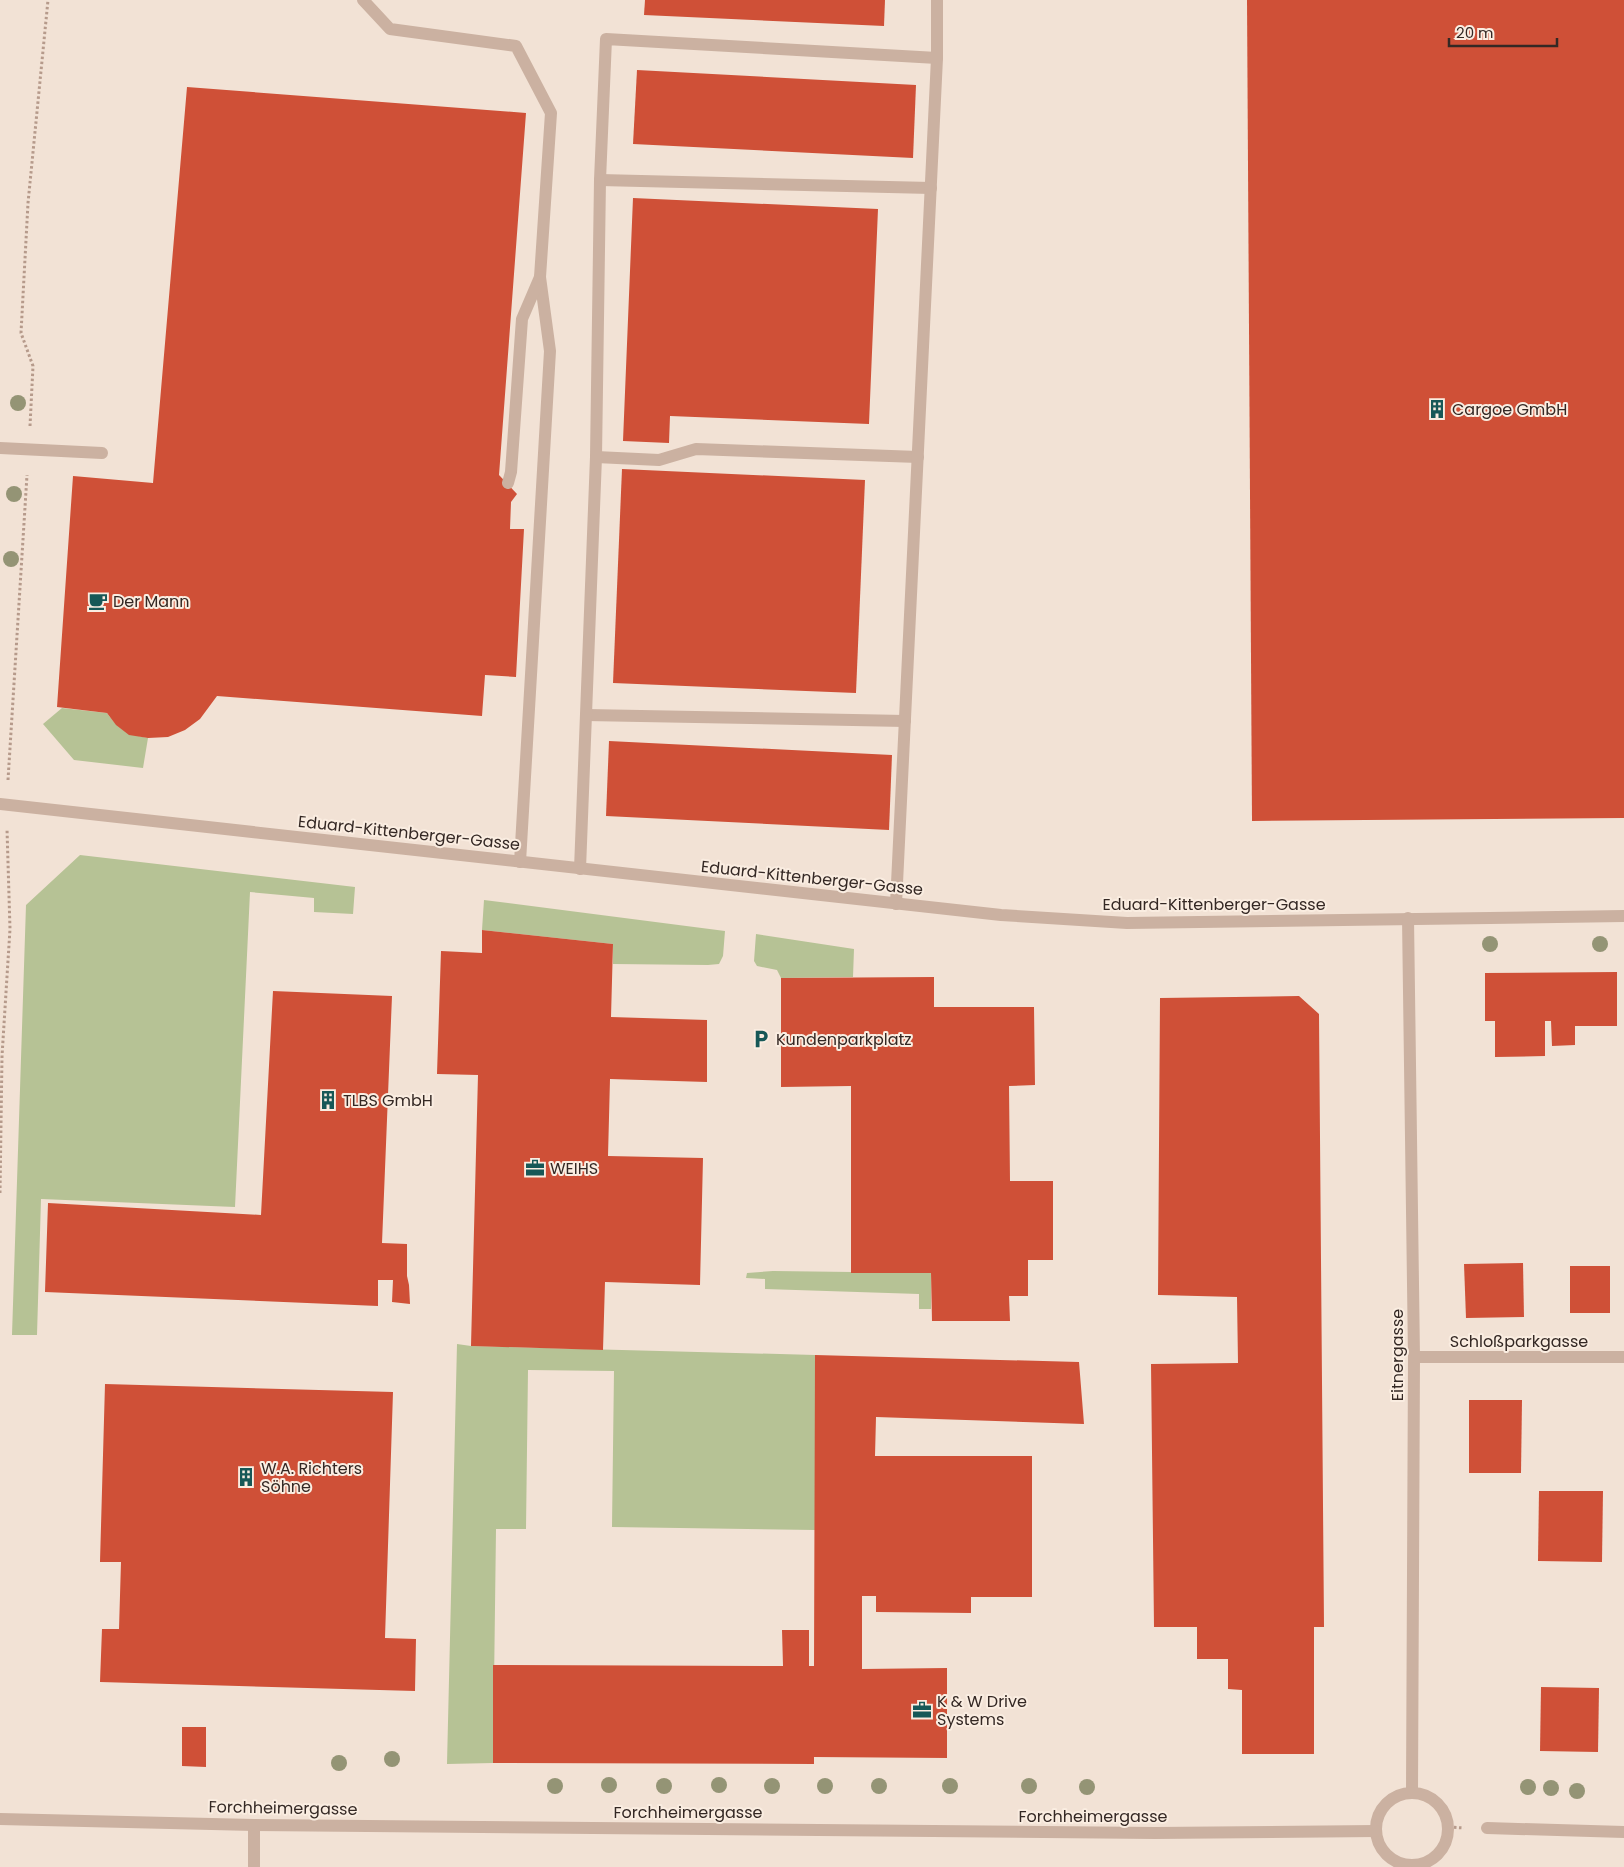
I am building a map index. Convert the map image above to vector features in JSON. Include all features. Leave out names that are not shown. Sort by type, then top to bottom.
[{"type":"street","points":[[363,0],[390,29],[516,46],[551,113],[540,277],[550,351],[520,862]]},
{"type":"street","points":[[896,904],[937,58],[937,0]]},
{"type":"street","points":[[580,868],[596,457],[600,180],[606,39],[937,58]]},
{"type":"street","points":[[600,180],[931,188]]},
{"type":"street","points":[[508,484],[511,472],[522,319],[540,277]]},
{"type":"street","points":[[0,448],[102,454]]},
{"type":"street","points":[[596,457],[660,460],[696,449],[918,457]]},
{"type":"street","points":[[586,715],[905,721]]},
{"type":"street","name":"Eduard-Kittenberger-Gasse","points":[[3,804],[1001,916],[1127,923],[1624,916]]},
{"type":"street","name":"Eitnergasse","points":[[1408,918],[1414,1357],[1412,1792]]},
{"type":"street","name":"Schloßparkgasse","points":[[1414,1357],[1624,1357]]},
{"type":"street","points":[[1412,1792],[1423,1794],[1437,1802],[1447,1816],[1449,1827],[1443,1849],[1435,1858],[1413,1866],[1402,1864],[1384,1852],[1378,1842],[1376,1831],[1377,1819],[1382,1808],[1400,1794],[1412,1792]]},
{"type":"street","name":"Forchheimergasse","points":[[0,1819],[254,1825],[1156,1833],[1376,1831]]},
{"type":"street","points":[[254,1825],[254,1867]]},
{"type":"street","points":[[1487,1828],[1624,1832]]},
{"type":"path","points":[[0,1193],[2,1056],[10,929],[3,804],[29,450],[33,366],[21,333],[28,203],[48,0]]},
{"type":"green space","points":[[62,708],[107,713],[124,731],[148,738],[143,768],[74,760],[43,724]]},
{"type":"green space","points":[[80,855],[355,887],[353,914],[314,912],[314,898],[250,892],[235,1207],[41,1199],[37,1335],[12,1335],[26,905]]},
{"type":"green space","points":[[484,900],[725,931],[723,956],[719,964],[708,965],[613,964],[613,944],[482,930]]},
{"type":"green space","points":[[756,934],[854,949],[853,977],[781,978],[777,970],[757,966],[754,961]]},
{"type":"green space","points":[[773,1271],[931,1273],[931,1309],[919,1309],[919,1294],[765,1289],[765,1279],[746,1278],[747,1273]]},
{"type":"green space","points":[[457,1344],[471,1346],[815,1355],[815,1530],[612,1527],[614,1371],[528,1370],[526,1529],[496,1529],[493,1763],[447,1764]]},
{"type":"building","points":[[645,0],[885,0],[884,26],[644,15]]},
{"type":"building","name":"Cargoe GmbH","points":[[1247,0],[1624,0],[1624,818],[1252,821]]},
{"type":"building","points":[[637,70],[916,85],[913,158],[633,144]]},
{"type":"building","name":"Der Mann","points":[[187,87],[526,113],[499,475],[517,494],[511,502],[510,529],[524,529],[516,677],[485,675],[482,716],[217,696],[200,719],[185,730],[168,737],[148,738],[129,735],[116,725],[107,713],[57,707],[73,476],[153,483]]},
{"type":"building","points":[[633,198],[878,209],[869,424],[670,416],[669,443],[623,441]]},
{"type":"building","points":[[622,469],[865,480],[856,693],[613,683]]},
{"type":"building","points":[[609,741],[892,755],[889,830],[606,816]]},
{"type":"building","points":[[482,930],[613,944],[611,1017],[707,1020],[707,1082],[610,1079],[608,1156],[703,1158],[700,1285],[605,1282],[603,1350],[471,1346],[478,1075],[437,1074],[441,951],[482,953]]},
{"type":"building","points":[[1617,972],[1617,1026],[1575,1026],[1575,1045],[1552,1046],[1551,1021],[1545,1021],[1545,1056],[1495,1057],[1495,1021],[1485,1021],[1485,973]]},
{"type":"building","points":[[934,977],[934,1007],[1034,1007],[1035,1085],[1009,1086],[1010,1181],[1053,1181],[1053,1260],[1028,1260],[1028,1296],[1009,1296],[1010,1321],[932,1321],[931,1273],[851,1273],[851,1086],[781,1087],[781,978]]},
{"type":"building","name":"TLBS GmbH","points":[[273,991],[392,996],[382,1243],[407,1244],[407,1276],[410,1304],[392,1302],[393,1280],[378,1280],[378,1306],[45,1292],[48,1203],[261,1215]]},
{"type":"building","points":[[1299,996],[1319,1014],[1324,1627],[1314,1627],[1314,1754],[1242,1754],[1242,1690],[1228,1689],[1228,1659],[1197,1659],[1197,1627],[1154,1627],[1151,1364],[1238,1363],[1237,1297],[1158,1295],[1160,998]]},
{"type":"building","points":[[1523,1263],[1524,1317],[1466,1318],[1464,1264]]},
{"type":"building","points":[[1570,1266],[1610,1266],[1610,1313],[1570,1313]]},
{"type":"building","points":[[815,1355],[1079,1362],[1084,1424],[876,1417],[875,1456],[1032,1456],[1032,1597],[971,1597],[971,1613],[876,1612],[876,1596],[862,1596],[862,1669],[947,1668],[947,1758],[814,1757],[814,1764],[493,1763],[493,1665],[783,1666],[782,1630],[809,1630],[809,1666],[814,1666]]},
{"type":"building","name":"W.A. Richters Söhne","points":[[105,1384],[393,1392],[385,1638],[416,1639],[415,1691],[100,1682],[102,1629],[119,1629],[121,1562],[100,1562]]},
{"type":"building","points":[[1469,1400],[1522,1400],[1521,1473],[1469,1473]]},
{"type":"building","points":[[1539,1491],[1603,1491],[1602,1562],[1538,1561]]},
{"type":"building","points":[[1541,1687],[1599,1688],[1598,1752],[1540,1751]]},
{"type":"building","points":[[182,1727],[206,1727],[206,1767],[182,1766]]},
{"type":"place","name":"Cargoe GmbH","points":[[1437,409]]},
{"type":"place","name":"Der Mann","points":[[98,601]]},
{"type":"place","name":"Kundenparkplatz","points":[[761,1039]]},
{"type":"place","name":"TLBS GmbH","points":[[328,1100]]},
{"type":"place","name":"WEIHS","points":[[535,1168]]},
{"type":"place","name":"W.A. Richters Söhne","points":[[246,1477]]},
{"type":"place","name":"K & W Drive Systems","points":[[922,1710]]}]
